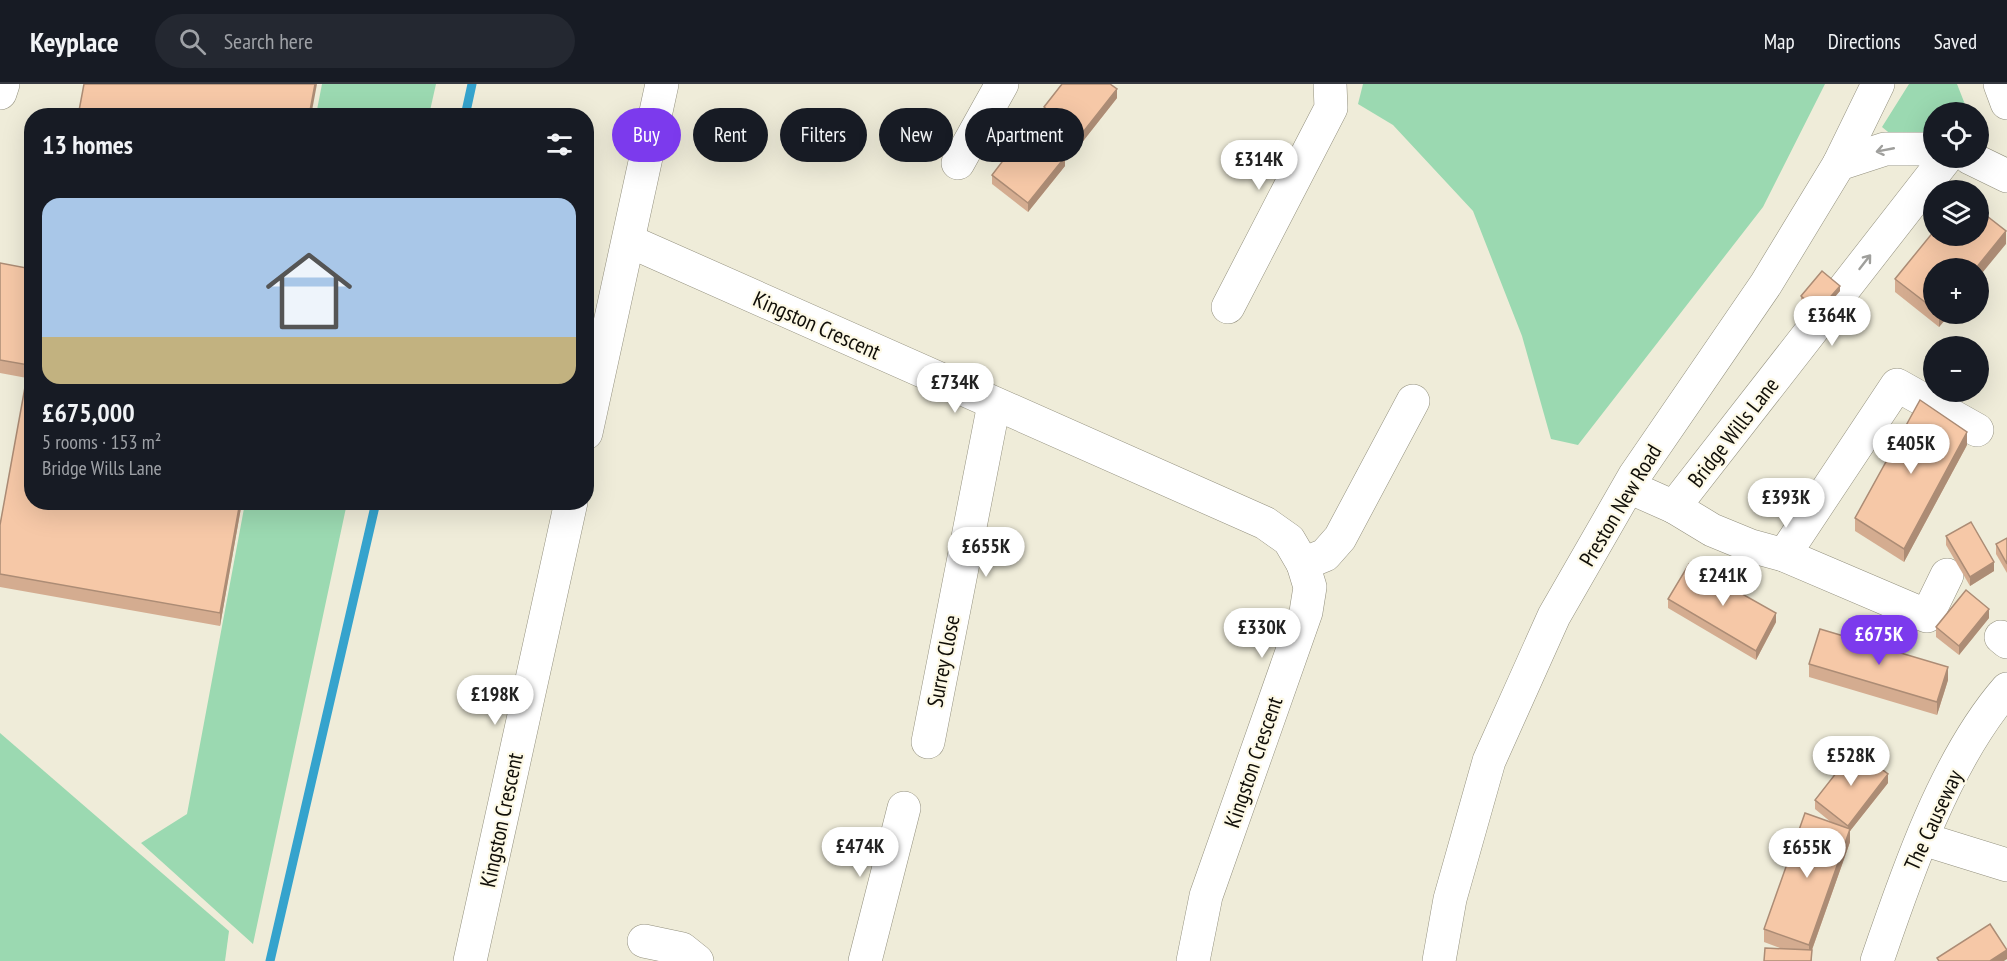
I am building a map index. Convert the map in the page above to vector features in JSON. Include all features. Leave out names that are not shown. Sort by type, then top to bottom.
[{"type":"main road","points":[[0,93],[3,84]]},
{"type":"main road","points":[[594,397],[662,84]]},
{"type":"main road","points":[[959,142],[1002,84]]},
{"type":"main road","points":[[1228,307],[1241,250],[1331,108],[1330,84]]},
{"type":"main road","name":"Preston New Road","points":[[1439,961],[1450,899],[1489,761],[1554,616],[1629,487],[1766,284],[1839,164],[1878,84]]},
{"type":"main road","points":[[2000,84],[2007,103]]},
{"type":"main road","points":[[1839,164],[1885,149],[1923,149]]},
{"type":"main road","points":[[1989,167],[2007,176]]},
{"type":"main road","name":"Bridge Wills Lane","points":[[1674,507],[1938,168]]},
{"type":"main road","name":"Kingston Crescent","points":[[629,241],[1265,523],[1288,540],[1303,564],[1310,586],[1306,612],[1206,896],[1193,961]]},
{"type":"main road","points":[[1784,555],[1897,385],[1977,430]]},
{"type":"main road","points":[[1303,564],[1325,555],[1340,538],[1413,400]]},
{"type":"main road","name":"Surrey Close","points":[[927,742],[994,404]]},
{"type":"main road","name":"Bridge Wills Lane","points":[[1629,487],[1674,507],[1712,530],[1751,546],[1784,555],[1927,616],[1947,575]]},
{"type":"main road","name":"Kingston Crescent","points":[[470,961],[569,510]]},
{"type":"main road","name":"The Causeway","points":[[1877,961],[1900,893],[1952,774],[1990,709],[2007,689]]},
{"type":"main road","points":[[865,961],[904,808]]},
{"type":"main road","points":[[1923,839],[2007,866]]},
{"type":"main road","points":[[644,941],[682,949],[697,961]]},
{"type":"green space","points":[[322,84],[436,84],[431,108],[317,108]]},
{"type":"green space","points":[[1363,84],[1825,84],[1763,207],[1578,445],[1551,439],[1522,336],[1473,211],[1393,125],[1358,104]]},
{"type":"green space","points":[[1909,84],[1957,84],[1964,102],[1923,102],[1923,134],[1893,136],[1882,127]]},
{"type":"green space","points":[[244,510],[346,510],[253,944],[141,843],[187,814]]},
{"type":"green space","points":[[0,733],[229,931],[225,961],[0,961]]},
{"type":"building","points":[[84,84],[315,84],[310,108],[80,108]]},
{"type":"building","points":[[1062,84],[1110,84],[1117,89],[1084,131],[1084,108],[1044,107]]},
{"type":"building","points":[[1002,162],[1061,162],[1028,203],[992,175]]},
{"type":"building","points":[[1989,218],[2006,231],[1984,258],[1923,258],[1923,301],[1895,279],[1923,245],[1989,246]]},
{"type":"building","points":[[0,263],[24,268],[24,364],[0,360]]},
{"type":"building","points":[[1822,271],[1840,286],[1818,311],[1801,296]]},
{"type":"building","points":[[24,393],[24,510],[239,510],[220,613],[0,574],[0,525]]},
{"type":"building","points":[[1920,400],[1967,432],[1904,549],[1855,518]]},
{"type":"building","points":[[1971,522],[1994,562],[1970,577],[1946,536]]},
{"type":"building","points":[[2007,538],[2007,564],[1996,544]]},
{"type":"building","points":[[1689,564],[1776,613],[1756,651],[1668,599]]},
{"type":"building","points":[[1966,590],[1989,609],[1959,646],[1936,627]]},
{"type":"building","points":[[1820,629],[1948,667],[1937,702],[1809,664]]},
{"type":"building","points":[[1855,749],[1888,774],[1848,826],[1815,800]]},
{"type":"building","points":[[1805,813],[1850,829],[1809,945],[1764,929]]},
{"type":"building","points":[[1990,924],[2007,950],[1990,961],[1939,961],[1937,958]]},
{"type":"building","points":[[1765,948],[1812,950],[1811,961],[1764,961]]},
{"type":"waterway","points":[[467,108],[472,84]]},
{"type":"waterway","points":[[270,961],[374,510]]}]
